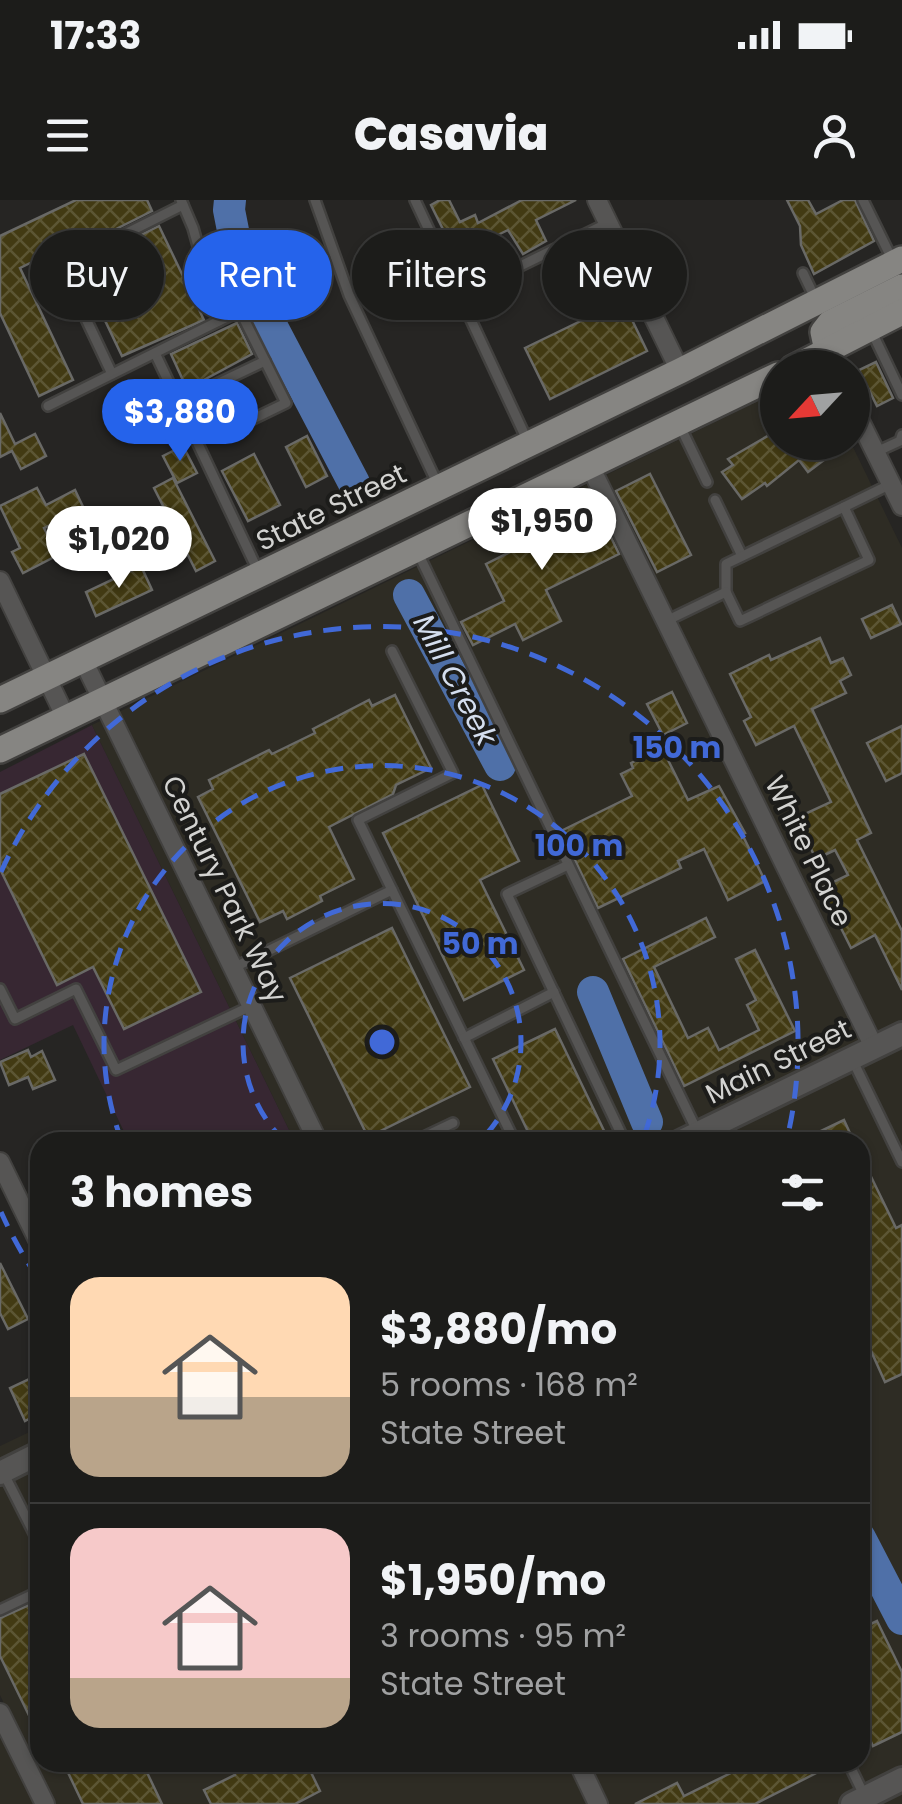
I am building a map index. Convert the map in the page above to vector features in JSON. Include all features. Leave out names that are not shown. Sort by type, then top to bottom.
[{"type":"main road","name":"State Street","points":[[0,700],[817,302],[899,270]]},
{"type":"main road","points":[[828,350],[823,332],[830,323],[899,270]]},
{"type":"main road","points":[[842,350],[870,328],[902,312]]},
{"type":"main road","points":[[0,750],[760,383]]},
{"type":"street","points":[[597,200],[680,371]]},
{"type":"street","points":[[870,440],[902,506]]},
{"type":"street","name":"White Place","points":[[589,464],[874,1047]]},
{"type":"street","points":[[0,582],[66,718]]},
{"type":"street","name":"Century Park Way","points":[[83,660],[313,1132]]},
{"type":"street","name":"Main Street","points":[[701,1132],[902,1034]]},
{"type":"street","points":[[0,1162],[30,1224]]},
{"type":"street","points":[[1,1472],[30,1459]]},
{"type":"street","points":[[0,1712],[44,1804]]},
{"type":"street","points":[[583,1772],[598,1804]]},
{"type":"street","points":[[858,1801],[902,1780]]},
{"type":"lane","points":[[316,200],[349,295],[440,488]]},
{"type":"lane","points":[[415,200],[430,230]]},
{"type":"lane","points":[[863,200],[899,270]]},
{"type":"lane","points":[[112,374],[60,266],[182,202],[220,321]]},
{"type":"lane","points":[[522,265],[608,223]]},
{"type":"lane","points":[[803,273],[817,302]]},
{"type":"lane","points":[[48,406],[240,311],[286,404],[216,438]]},
{"type":"lane","points":[[472,320],[529,444]]},
{"type":"lane","points":[[870,328],[902,395]]},
{"type":"lane","points":[[155,352],[260,575]]},
{"type":"lane","points":[[179,402],[266,360]]},
{"type":"lane","points":[[678,422],[707,482]]},
{"type":"lane","points":[[876,452],[900,442],[902,435]]},
{"type":"lane","points":[[844,506],[869,560],[740,621],[726,592],[726,564],[844,506],[891,484]]},
{"type":"lane","points":[[716,500],[742,556]]},
{"type":"lane","points":[[415,548],[686,1132]]},
{"type":"lane","points":[[666,621],[726,592]]},
{"type":"lane","points":[[392,651],[453,773],[358,820],[510,1132]]},
{"type":"lane","points":[[566,866],[507,894],[620,1132]]},
{"type":"lane","points":[[233,968],[392,890]]},
{"type":"lane","points":[[0,990],[15,1019],[76,989],[116,1070],[251,1006]]},
{"type":"lane","points":[[464,1038],[554,992]]},
{"type":"lane","points":[[851,1058],[902,1162]]},
{"type":"lane","points":[[435,1132],[453,1123]]},
{"type":"lane","points":[[1,1472],[30,1526]]},
{"type":"lane","points":[[2,1605],[30,1595]]},
{"type":"lane","points":[[851,1772],[858,1801]]},
{"type":"shaded area","points":[[760,400],[760,460],[859,460],[902,548],[902,1804],[0,1804],[0,1739],[17,1731],[0,1695],[0,1446],[30,1432],[30,1772],[870,1772],[870,1132],[290,1132],[92,725]]},
{"type":"shaded area","points":[[92,725],[290,1132],[124,1132],[73,1025],[0,1060],[0,772]]},
{"type":"building","points":[[76,200],[147,200],[152,211],[114,230],[30,230],[30,263],[20,268],[30,289],[30,320],[45,320],[73,380],[39,396],[0,313],[0,236]]},
{"type":"building","points":[[449,200],[460,222],[475,215],[478,223],[522,200],[576,200],[536,220],[542,243],[523,254],[522,230],[443,230],[431,205]]},
{"type":"building","points":[[787,200],[808,200],[816,214],[843,200],[855,200],[874,241],[814,274],[801,245],[800,226]]},
{"type":"building","points":[[164,236],[184,278],[184,320],[204,320],[122,356],[105,320],[164,320]]},
{"type":"building","points":[[583,320],[632,320],[647,351],[550,399],[525,348]]},
{"type":"building","points":[[237,323],[252,354],[187,389],[171,354]]},
{"type":"building","points":[[876,362],[893,398],[877,406],[870,392],[870,365]]},
{"type":"building","points":[[225,389],[239,416],[208,432],[194,404]]},
{"type":"building","points":[[0,413],[15,444],[35,434],[46,456],[21,469],[12,451],[0,457]]},
{"type":"building","points":[[307,436],[327,476],[306,487],[286,447]]},
{"type":"building","points":[[760,440],[760,460],[799,460],[767,486],[765,483],[742,499],[722,472],[733,465],[728,459]]},
{"type":"building","points":[[183,446],[197,473],[177,483],[163,456]]},
{"type":"building","points":[[254,454],[280,505],[248,521],[222,471]]},
{"type":"building","points":[[799,460],[824,460],[808,472]]},
{"type":"building","points":[[650,474],[691,555],[657,572],[616,491]]},
{"type":"building","points":[[173,478],[215,561],[196,571],[154,488]]},
{"type":"building","points":[[37,488],[46,505],[75,490],[84,509],[44,528],[58,555],[23,573],[12,552],[20,548],[0,506]]},
{"type":"building","points":[[594,502],[619,554],[546,590],[561,621],[523,640],[515,624],[473,645],[461,622],[504,601],[486,564],[524,545],[520,538]]},
{"type":"building","points":[[141,566],[152,590],[96,616],[86,592]]},
{"type":"building","points":[[892,605],[901,624],[871,638],[862,619]]},
{"type":"building","points":[[820,638],[831,663],[843,658],[851,675],[840,681],[846,693],[812,709],[871,833],[857,840],[902,931],[902,990],[875,935],[851,948],[821,888],[848,875],[835,850],[816,859],[796,818],[831,802],[794,726],[756,745],[744,721],[751,717],[730,674],[769,655],[771,660]]},
{"type":"building","points":[[672,692],[687,723],[663,735],[647,704]]},
{"type":"building","points":[[395,695],[431,768],[396,785],[393,794],[329,827],[354,879],[287,919],[283,911],[260,922],[198,797],[213,789],[209,780],[269,750],[272,754],[315,733],[313,729],[369,700],[372,706]]},
{"type":"building","points":[[902,726],[902,773],[886,781],[867,743]]},
{"type":"building","points":[[662,748],[688,800],[719,786],[765,881],[728,900],[704,849],[678,861],[681,868],[598,908],[561,831],[632,796],[621,774],[633,768],[631,763]]},
{"type":"building","points":[[84,754],[201,992],[124,1029],[93,967],[57,985],[0,869],[0,794]]},
{"type":"building","points":[[482,785],[519,861],[480,880],[524,970],[464,1000],[383,833]]},
{"type":"building","points":[[706,918],[715,937],[654,967],[688,1038],[708,1028],[719,1050],[759,1030],[747,1005],[756,1000],[736,959],[755,950],[795,1031],[684,1086],[623,959]]},
{"type":"building","points":[[392,928],[470,1087],[378,1132],[366,1132],[290,978]]},
{"type":"building","points":[[555,1029],[605,1132],[528,1132],[493,1059]]},
{"type":"building","points":[[28,1050],[31,1057],[42,1051],[55,1080],[33,1089],[28,1077],[9,1085],[0,1062]]},
{"type":"building","points":[[844,1120],[849,1132],[819,1132]]},
{"type":"building","points":[[870,1175],[896,1228],[902,1225],[902,1374],[885,1382],[870,1349]]},
{"type":"building","points":[[0,1263],[28,1319],[8,1329],[0,1313]]},
{"type":"building","points":[[30,1379],[30,1418],[25,1421],[10,1388]]},
{"type":"building","points":[[30,1604],[30,1718],[0,1656],[0,1618]]},
{"type":"building","points":[[877,1621],[902,1672],[902,1732],[873,1746],[870,1740],[870,1624]]},
{"type":"building","points":[[68,1772],[147,1772],[162,1804],[83,1804]]},
{"type":"building","points":[[234,1772],[311,1772],[320,1791],[295,1804],[211,1804],[204,1790],[235,1775]]},
{"type":"building","points":[[733,1772],[818,1772],[755,1804],[635,1804],[677,1783],[684,1796]]},
{"type":"waterway","name":"Mill Creek","points":[[230,200],[240,266],[354,483]]},
{"type":"waterway","name":"Mill Creek","points":[[409,595],[500,765]]},
{"type":"waterway","name":"Mill Creek","points":[[593,992],[647,1122]]},
{"type":"waterway","name":"Mill Creek","points":[[870,1557],[902,1619]]}]
